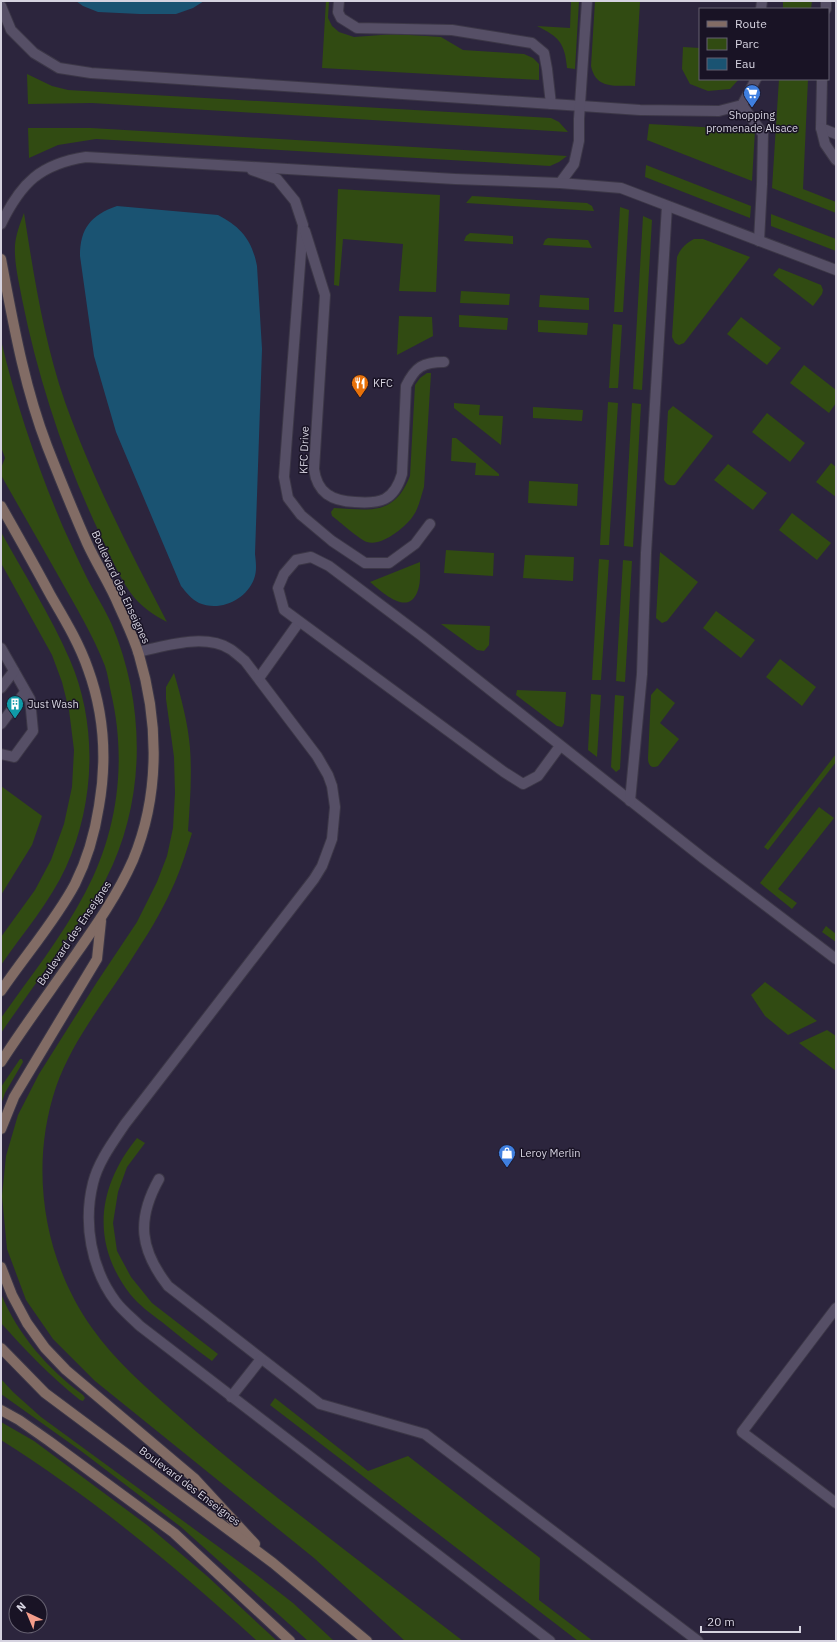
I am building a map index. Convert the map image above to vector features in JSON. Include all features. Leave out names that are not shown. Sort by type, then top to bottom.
[{"type":"street","name":"Boulevard des Enseignes","points":[[1,259],[11,314],[27,383],[47,444],[88,545],[118,604],[138,652],[148,690],[153,724],[154,759],[151,793],[144,826],[133,859],[119,890],[101,919],[1,1062]]},
{"type":"street","points":[[1,506],[76,640],[88,669],[97,699],[102,729],[104,760],[102,791],[96,823],[87,854],[75,884],[56,914],[1,991]]},
{"type":"street","points":[[1,1129],[14,1097],[97,959],[101,919]]},
{"type":"street","points":[[1,1267],[12,1295],[27,1322],[45,1348],[66,1370],[194,1478],[273,1563]]},
{"type":"street","name":"Boulevard des Enseignes","points":[[1,1348],[45,1392],[273,1563],[367,1641]]},
{"type":"street","points":[[1,1410],[19,1420],[49,1441],[174,1533],[290,1641]]},
{"type":"lane","points":[[339,1],[338,12],[341,18],[357,28],[452,30],[532,43],[544,53],[550,104]]},
{"type":"lane","points":[[560,183],[574,164],[578,140],[587,1]]},
{"type":"lane","points":[[1,6],[11,30],[34,53],[59,68],[91,73],[640,110],[719,111],[742,105],[755,80]]},
{"type":"lane","points":[[822,80],[821,128],[825,144],[836,160]]},
{"type":"lane","points":[[742,105],[763,134],[759,241]]},
{"type":"lane","points":[[821,128],[836,134]]},
{"type":"lane","points":[[1,224],[19,193],[29,181],[49,167],[67,160],[92,157],[455,179],[560,183],[621,188],[836,270]]},
{"type":"lane","name":"KFC Drive","points":[[242,167],[277,179],[295,201],[325,295],[314,469],[316,481],[331,498],[341,501],[373,503],[384,500],[393,492],[399,484],[402,474],[406,386],[411,375],[420,366],[429,362],[444,362]]},
{"type":"lane","points":[[630,801],[642,674],[646,553],[667,206]]},
{"type":"lane","points":[[303,225],[284,477],[288,498],[301,515],[332,541],[365,563],[389,562],[415,544],[430,524]]},
{"type":"lane","points":[[560,746],[538,776],[523,784],[504,772],[284,610],[278,588],[284,574],[296,560],[311,556],[329,566],[422,636],[630,801],[836,959]]},
{"type":"lane","points":[[258,678],[299,622]]},
{"type":"lane","points":[[138,652],[181,642],[207,642],[229,648],[245,661],[317,756],[328,775],[332,786],[335,808],[334,829],[329,850],[314,879],[125,1124],[107,1151],[93,1182],[88,1212],[91,1246],[101,1277],[117,1303],[140,1326],[550,1641]]},
{"type":"lane","points":[[1,648],[30,699],[33,731],[14,757],[1,754]]},
{"type":"lane","points":[[1,688],[14,671]]},
{"type":"lane","points":[[1,724],[25,692]]},
{"type":"lane","points":[[159,1179],[150,1196],[145,1215],[144,1234],[148,1253],[156,1271],[168,1286],[320,1404],[425,1434],[698,1641]]},
{"type":"lane","points":[[836,1308],[742,1432],[836,1503]]},
{"type":"lane","points":[[231,1397],[261,1359]]},
{"type":"shaded area","points":[[1,1],[836,1],[836,1641],[1,1641]]},
{"type":"green space","points":[[326,1],[329,1],[328,18],[332,26],[339,32],[354,37],[395,34],[441,37],[463,50],[524,54],[533,58],[539,64],[539,80],[322,68]]},
{"type":"green space","points":[[571,1],[579,1],[575,69],[567,68],[565,52],[560,42],[551,34],[537,26],[570,28]]},
{"type":"green space","points":[[595,1],[640,2],[635,86],[607,85],[597,79],[594,74],[591,66]]},
{"type":"green space","points":[[783,1],[812,1],[811,8],[783,8]]},
{"type":"green space","points":[[683,47],[699,48],[699,80],[738,80],[730,89],[708,91],[690,84],[682,69]]},
{"type":"green space","points":[[27,74],[52,86],[68,90],[551,118],[559,122],[568,132],[92,103],[28,104]]},
{"type":"green space","points":[[779,80],[808,80],[803,189],[836,202],[836,213],[772,188]]},
{"type":"green space","points":[[649,124],[755,130],[752,181],[647,140]]},
{"type":"green space","points":[[28,128],[91,128],[567,156],[550,166],[96,139],[58,145],[29,158]]},
{"type":"green space","points":[[646,165],[751,206],[750,218],[645,177]]},
{"type":"green space","points":[[338,189],[440,195],[436,292],[399,291],[403,244],[343,239],[339,286],[334,285]]},
{"type":"green space","points":[[472,196],[587,203],[592,206],[594,211],[466,203]]},
{"type":"green space","points":[[620,207],[629,210],[623,312],[614,312]]},
{"type":"green space","points":[[24,213],[45,332],[65,402],[87,459],[125,541],[167,622],[142,606],[125,585],[98,530],[63,446],[44,388],[28,329],[17,272],[15,245],[17,233]]},
{"type":"green space","points":[[771,214],[836,239],[836,251],[771,226]]},
{"type":"green space","points":[[643,216],[652,220],[642,390],[633,389]]},
{"type":"green space","points":[[470,233],[513,236],[513,244],[464,241],[466,236]]},
{"type":"green space","points":[[548,238],[588,240],[592,248],[543,245],[545,240]]},
{"type":"green space","points":[[694,239],[703,239],[750,257],[684,343],[679,345],[675,343],[672,337],[677,257],[684,246]]},
{"type":"green space","points":[[779,268],[821,285],[823,290],[822,294],[813,306],[773,275]]},
{"type":"green space","points":[[461,291],[510,294],[509,305],[460,303]]},
{"type":"green space","points":[[540,295],[589,298],[589,310],[539,307]]},
{"type":"green space","points":[[459,315],[508,318],[507,330],[459,327]]},
{"type":"green space","points":[[399,316],[432,317],[433,336],[397,355]]},
{"type":"green space","points":[[741,317],[781,348],[767,365],[727,334]]},
{"type":"green space","points":[[538,320],[588,323],[587,335],[538,332]]},
{"type":"green space","points":[[613,324],[622,325],[618,388],[609,388]]},
{"type":"green space","points":[[1,340],[20,411],[44,481],[78,559],[112,625],[123,656],[131,688],[136,720],[137,753],[129,818],[119,849],[106,879],[85,913],[1,1033],[1,1018],[66,925],[85,893],[96,870],[112,821],[119,770],[116,718],[105,666],[84,621],[1,475],[1,468],[5,458],[1,447]]},
{"type":"green space","points":[[804,365],[836,390],[836,403],[829,413],[790,383]]},
{"type":"green space","points":[[427,373],[431,373],[424,487],[418,506],[410,520],[393,535],[379,542],[373,543],[364,541],[332,516],[331,512],[334,508],[380,508],[397,498],[404,489],[410,476],[415,385],[420,378]]},
{"type":"green space","points":[[608,402],[618,403],[609,545],[600,545]]},
{"type":"green space","points":[[454,403],[480,405],[479,415],[503,416],[501,445],[454,408]]},
{"type":"green space","points":[[632,403],[641,404],[633,547],[624,546]]},
{"type":"green space","points":[[673,406],[713,436],[675,485],[667,484],[664,480],[668,411]]},
{"type":"green space","points":[[533,407],[583,410],[582,421],[533,418]]},
{"type":"green space","points":[[767,413],[805,443],[790,462],[752,432]]},
{"type":"green space","points":[[452,438],[456,438],[499,474],[499,476],[475,475],[476,463],[451,461]]},
{"type":"green space","points":[[831,463],[836,467],[836,497],[816,482]]},
{"type":"green space","points":[[728,464],[767,493],[753,510],[714,480]]},
{"type":"green space","points":[[529,481],[578,484],[577,506],[528,503]]},
{"type":"green space","points":[[792,513],[831,543],[817,560],[779,530]]},
{"type":"green space","points":[[1,532],[46,611],[70,660],[79,685],[85,711],[89,737],[89,764],[83,817],[76,842],[66,867],[52,893],[1,965],[1,937],[35,890],[51,860],[64,824],[72,787],[74,750],[69,710],[62,682],[52,655],[1,563]]},
{"type":"green space","points":[[446,550],[494,553],[493,576],[444,573]]},
{"type":"green space","points":[[660,552],[698,582],[667,621],[662,623],[656,618]]},
{"type":"green space","points":[[525,555],[574,557],[573,581],[523,578]]},
{"type":"green space","points":[[599,559],[609,560],[601,680],[592,680]]},
{"type":"green space","points":[[623,560],[632,561],[625,682],[616,681]]},
{"type":"green space","points":[[420,562],[419,587],[414,598],[408,602],[395,600],[370,582]]},
{"type":"green space","points":[[716,611],[755,640],[741,658],[703,628]]},
{"type":"green space","points":[[441,624],[490,626],[489,645],[484,651],[477,650]]},
{"type":"green space","points":[[780,659],[816,687],[802,706],[766,677]]},
{"type":"green space","points":[[174,673],[188,729],[191,758],[191,779],[188,831],[192,833],[178,876],[163,908],[127,966],[82,1033],[72,1050],[56,1087],[48,1117],[43,1149],[43,1180],[46,1212],[52,1243],[62,1272],[75,1301],[101,1340],[131,1373],[239,1467],[463,1641],[405,1641],[314,1558],[95,1381],[53,1339],[26,1300],[7,1249],[2,1196],[6,1156],[18,1115],[39,1074],[137,922],[157,882],[167,856],[173,828],[175,793],[174,757],[166,699],[166,687]]},
{"type":"green space","points":[[657,688],[675,703],[660,723],[679,739],[658,766],[652,767],[649,764],[648,758],[651,695]]},
{"type":"green space","points":[[517,690],[566,692],[564,723],[562,727],[557,726],[516,695]]},
{"type":"green space","points":[[591,694],[601,695],[597,757],[588,750]]},
{"type":"green space","points":[[615,695],[624,696],[620,769],[616,772],[611,767]]},
{"type":"green space","points":[[836,754],[836,762],[768,850],[764,847]]},
{"type":"green space","points":[[1,786],[42,816],[32,845],[1,895]]},
{"type":"green space","points":[[819,807],[834,818],[778,889],[797,903],[792,909],[760,883]]},
{"type":"green space","points":[[826,926],[836,934],[836,942],[822,932]]},
{"type":"green space","points":[[765,982],[817,1021],[788,1035],[765,1016],[751,995]]},
{"type":"green space","points":[[827,1030],[836,1036],[836,1071],[799,1043]]},
{"type":"green space","points":[[20,1059],[22,1059],[23,1062],[5,1093],[1,1104],[1,1087]]},
{"type":"green space","points":[[137,1138],[145,1143],[127,1167],[118,1192],[113,1223],[117,1251],[131,1277],[152,1303],[218,1354],[212,1361],[141,1306],[130,1294],[117,1274],[109,1254],[104,1234],[104,1214],[107,1195],[114,1175],[124,1156]]},
{"type":"green space","points":[[1,1294],[25,1337],[58,1374],[83,1395],[85,1398],[83,1401],[69,1391],[48,1372],[1,1323]]},
{"type":"green space","points":[[1,1379],[41,1417],[253,1572],[293,1603],[334,1641],[308,1641],[181,1527],[81,1451],[1,1394]]},
{"type":"green space","points":[[275,1398],[368,1471],[408,1456],[540,1558],[539,1600],[593,1641],[578,1641],[270,1405]]},
{"type":"green space","points":[[1,1422],[34,1441],[147,1525],[207,1576],[277,1641],[257,1641],[134,1535],[69,1486],[1,1440]]},
{"type":"water","points":[[76,1],[204,1],[193,8],[176,14],[140,14],[98,12],[83,6]]},
{"type":"water","points":[[117,206],[218,215],[233,224],[244,235],[249,242],[255,257],[257,266],[262,349],[255,554],[256,570],[254,579],[245,593],[239,598],[224,605],[215,606],[199,603],[181,586],[116,432],[94,356],[80,256],[82,238],[85,230],[94,218]]},
{"type":"place","name":"Shopping promenade Alsace","points":[[752,108]]},
{"type":"place","name":"KFC","points":[[360,398]]},
{"type":"place","name":"Just Wash","points":[[15,719]]},
{"type":"place","name":"Leroy Merlin","points":[[507,1168]]}]
